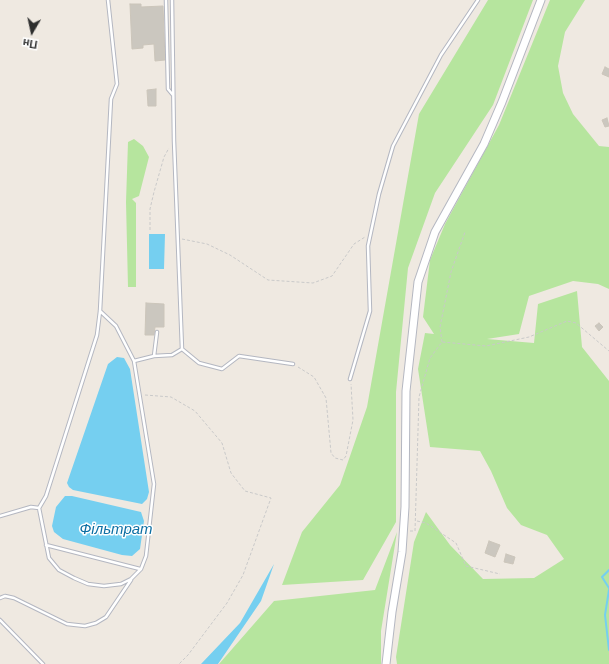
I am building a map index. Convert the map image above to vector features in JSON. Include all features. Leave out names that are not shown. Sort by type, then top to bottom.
[{"type":"main road","points":[[386,664],[403,532],[406,390],[418,282],[434,232],[484,144],[502,102],[541,0]]},
{"type":"lane","points":[[108,0],[117,84],[111,99],[100,311],[97,335],[73,416],[46,496],[39,508],[49,558],[60,570],[88,584],[121,584],[131,579]]},
{"type":"lane","points":[[166,0],[168,89],[173,96]]},
{"type":"lane","points":[[172,0],[174,141],[182,349],[199,363],[222,369],[239,356],[293,364]]},
{"type":"lane","points":[[350,379],[370,311],[368,246],[379,194],[393,146],[440,55],[478,0]]},
{"type":"lane","points":[[0,598],[5,596],[14,598],[67,624],[86,626],[96,623],[106,617],[131,579],[141,569],[146,556],[154,484],[134,361],[116,326],[100,311]]},
{"type":"lane","points":[[154,356],[157,332]]},
{"type":"lane","points":[[134,361],[154,356],[172,354],[182,349]]},
{"type":"lane","points":[[0,516],[31,507],[39,508]]},
{"type":"lane","points":[[46,545],[141,569]]},
{"type":"lane","points":[[0,620],[43,664]]},
{"type":"path","points":[[150,230],[150,209],[154,192],[164,157],[174,141]]},
{"type":"path","points":[[403,532],[415,531],[419,397],[430,358],[442,342],[440,327],[451,272],[465,232]]},
{"type":"path","points":[[178,238],[207,244],[230,255],[268,280],[313,283],[332,276],[354,244],[370,233]]},
{"type":"path","points":[[442,342],[486,346],[529,337],[567,321],[576,323],[609,351]]},
{"type":"path","points":[[293,364],[314,377],[326,398],[331,453],[335,458],[342,460],[346,456],[353,420],[350,379]]},
{"type":"path","points":[[139,394],[171,397],[195,411],[222,443],[231,473],[245,491],[271,498],[243,575],[227,603],[188,655],[179,664]]},
{"type":"path","points":[[416,521],[426,523],[456,543],[466,566],[500,574]]},
{"type":"green space","points":[[488,0],[533,0],[493,105],[435,193],[408,268],[396,392],[396,522],[363,580],[282,585],[302,532],[340,485],[367,407],[419,114]]},
{"type":"green space","points":[[550,0],[585,0],[565,32],[558,66],[563,93],[573,114],[599,146],[609,147],[609,289],[598,284],[573,281],[529,296],[519,334],[487,339],[534,343],[538,304],[577,291],[582,347],[609,381],[609,664],[397,664],[396,657],[414,542],[426,512],[450,545],[483,579],[534,578],[564,559],[547,535],[521,525],[507,508],[491,471],[480,451],[430,447],[418,369],[425,333],[434,334],[423,317],[430,260],[445,224],[499,125]]},
{"type":"green space","points":[[134,139],[143,146],[149,157],[139,196],[132,199],[136,203],[136,287],[128,287],[126,202],[128,142]]},
{"type":"green space","points":[[397,532],[381,631],[381,664],[219,664],[274,601],[375,590]]},
{"type":"water","points":[[149,234],[165,234],[164,269],[149,269]]},
{"type":"water","points":[[117,357],[124,358],[130,369],[149,492],[147,499],[142,504],[73,490],[67,483],[108,364]]},
{"type":"water","name":"Фільтрат","points":[[65,496],[72,496],[141,512],[144,521],[140,549],[132,556],[122,555],[63,539],[54,532],[52,526],[56,507]]},
{"type":"water","points":[[274,564],[261,601],[218,664],[201,664],[240,623]]},
{"type":"building","points":[[130,4],[141,4],[141,7],[163,6],[165,60],[155,61],[154,44],[143,45],[143,48],[132,49]]},
{"type":"building","points":[[605,67],[609,69],[609,77],[602,74]]},
{"type":"building","points":[[156,89],[156,106],[148,106],[147,90]]},
{"type":"building","points":[[607,118],[609,126],[605,127],[602,120]]},
{"type":"building","points":[[146,303],[164,304],[164,327],[155,327],[154,335],[145,335]]},
{"type":"building","points":[[599,323],[603,327],[599,331],[595,326]]},
{"type":"building","points":[[489,541],[500,545],[495,557],[485,553]]},
{"type":"building","points":[[506,554],[515,557],[513,564],[504,562]]},
{"type":"waterway","points":[[609,570],[602,577],[609,588]]},
{"type":"waterway","points":[[609,590],[605,615],[609,650]]}]
